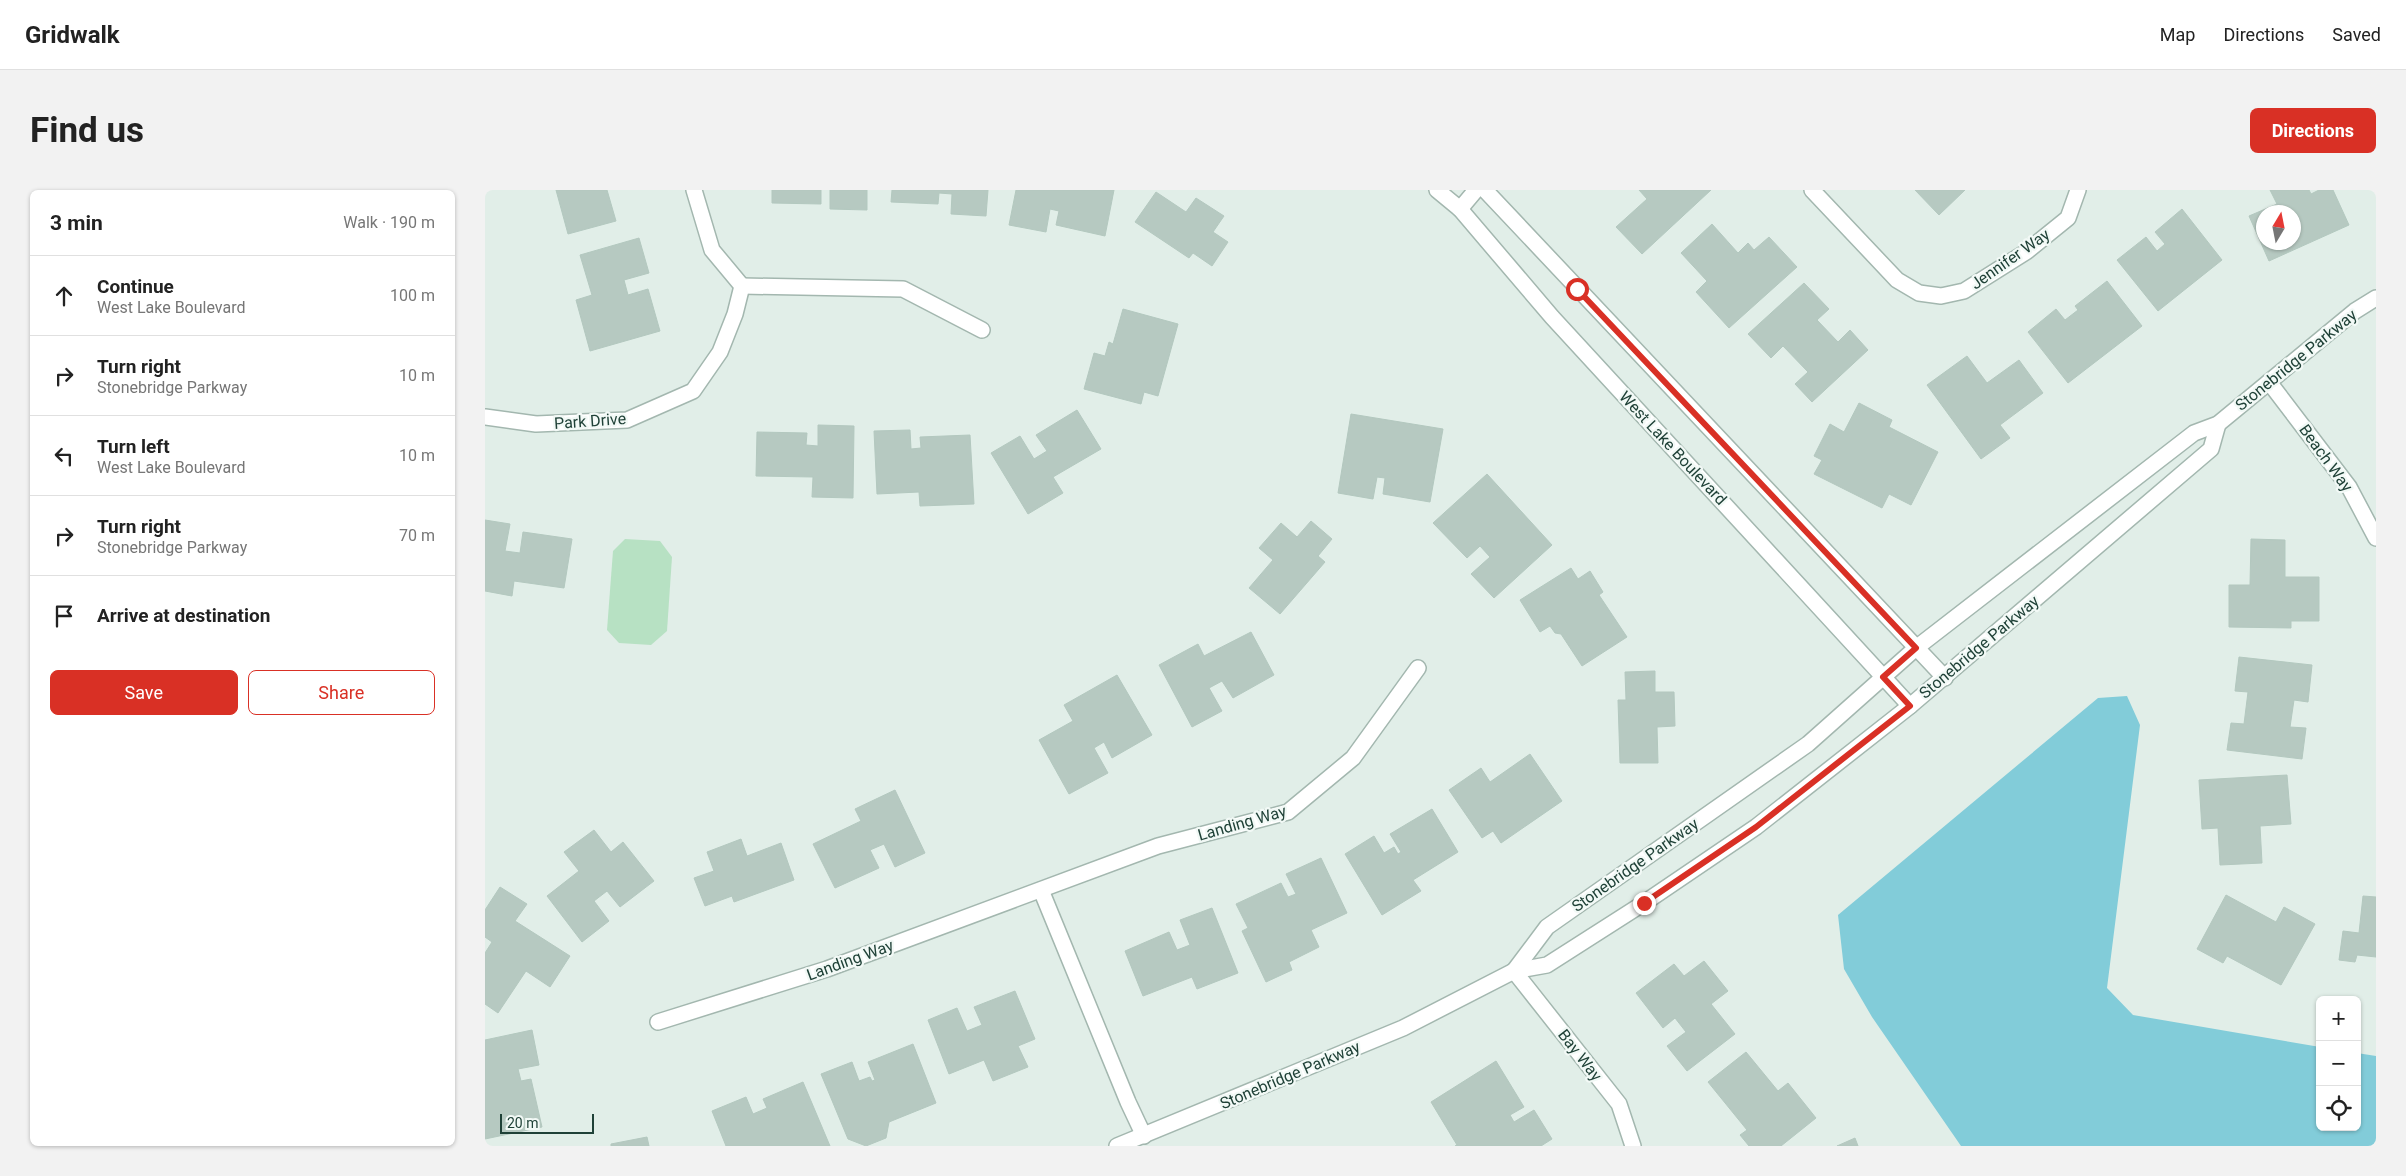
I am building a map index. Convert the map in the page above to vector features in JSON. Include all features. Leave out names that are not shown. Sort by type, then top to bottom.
[{"type":"street","points":[[695,190],[712,250],[742,286],[903,289],[982,330]]},
{"type":"street","name":"West Lake Boulevard","points":[[1437,190],[1460,209],[1552,317],[1910,706]]},
{"type":"street","points":[[1460,209],[1477,190]]},
{"type":"street","points":[[1485,190],[1945,678]]},
{"type":"street","name":"Jennifer Way","points":[[1812,190],[1897,280],[1919,293],[1941,296],[1964,291],[2026,252],[2068,218],[2078,190]]},
{"type":"street","name":"Park Drive","points":[[485,417],[536,424],[627,420],[693,391],[720,352],[735,314],[742,286]]},
{"type":"street","name":"Stonebridge Parkway","points":[[1515,971],[1547,927],[1808,744],[1916,648],[2194,433],[2218,424],[2355,311],[2376,298]]},
{"type":"street","name":"Beach Way","points":[[2269,382],[2349,487],[2376,538]]},
{"type":"street","name":"Stonebridge Parkway","points":[[1117,1146],[1403,1028],[1515,971],[1547,965],[1644,903],[1756,827],[1945,678],[2211,449],[2218,424]]},
{"type":"street","name":"Landing Way","points":[[657,1022],[827,969],[1159,846],[1288,812],[1353,758],[1418,668]]},
{"type":"street","points":[[1041,890],[1128,1102],[1144,1136]]},
{"type":"street","name":"Bay Way","points":[[1515,971],[1619,1104],[1633,1146]]},
{"type":"green space","points":[[625,539],[660,541],[672,557],[667,631],[651,645],[619,643],[607,630],[613,551]]},
{"type":"water","points":[[2127,696],[2140,725],[2107,988],[2133,1015],[2316,1046],[2316,1131],[2361,1131],[2361,1054],[2376,1056],[2376,1146],[1961,1146],[1872,1017],[1844,969],[1838,915],[2098,698]]},
{"type":"building","points":[[556,190],[607,190],[616,221],[568,234]]},
{"type":"building","points":[[772,190],[821,190],[821,204],[772,203]]},
{"type":"building","points":[[830,190],[867,190],[867,210],[830,209]]},
{"type":"building","points":[[892,190],[988,190],[986,216],[951,214],[952,194],[939,193],[938,204],[891,202]]},
{"type":"building","points":[[1016,190],[1114,190],[1105,236],[1056,225],[1059,211],[1050,209],[1046,232],[1009,225]]},
{"type":"building","points":[[1639,190],[1711,190],[1642,254],[1616,227],[1647,199]]},
{"type":"building","points":[[1915,190],[1965,190],[1939,215]]},
{"type":"building","points":[[2270,190],[2309,190],[2311,194],[2319,190],[2333,190],[2349,225],[2301,247],[2301,205],[2275,205],[2277,204]]},
{"type":"building","points":[[1156,192],[1186,212],[1196,198],[1224,216],[1213,232],[1228,242],[1212,266],[1193,253],[1189,258],[1135,222]]},
{"type":"building","points":[[2182,209],[2222,260],[2158,311],[2117,260],[2146,237],[2157,251],[2165,244],[2155,232]]},
{"type":"building","points":[[2256,213],[2256,232],[2249,216]]},
{"type":"building","points":[[1712,224],[1738,253],[1748,243],[1754,250],[1769,237],[1797,267],[1729,328],[1696,292],[1707,281],[1681,253]]},
{"type":"building","points":[[639,238],[649,273],[624,280],[628,295],[648,289],[660,331],[590,351],[576,300],[592,295],[580,255]]},
{"type":"building","points":[[2264,250],[2293,250],[2269,261]]},
{"type":"building","points":[[2107,281],[2142,326],[2068,383],[2028,332],[2056,309],[2065,320],[2078,310],[2075,306]]},
{"type":"building","points":[[1804,283],[1829,309],[1817,320],[1838,342],[1850,330],[1868,350],[1812,402],[1795,384],[1808,372],[1783,346],[1771,358],[1748,334]]},
{"type":"building","points":[[1123,309],[1178,324],[1158,396],[1144,392],[1141,404],[1084,389],[1094,353],[1105,356],[1109,342],[1113,344]]},
{"type":"building","points":[[1967,356],[1987,383],[2019,360],[2043,393],[2000,425],[2010,438],[1981,459],[1927,385]]},
{"type":"building","points":[[1859,403],[1892,420],[1889,427],[1938,452],[1911,505],[1889,494],[1882,508],[1814,474],[1822,460],[1814,456],[1830,424],[1844,432]]},
{"type":"building","points":[[1077,410],[1101,449],[1053,477],[1063,493],[1028,514],[991,453],[1020,436],[1034,459],[1047,451],[1036,435]]},
{"type":"building","points":[[1351,414],[1443,429],[1430,502],[1383,494],[1385,478],[1377,477],[1373,499],[1338,493]]},
{"type":"building","points":[[818,425],[854,426],[853,498],[812,497],[813,477],[756,476],[757,432],[807,433],[806,445],[818,446]]},
{"type":"building","points":[[910,430],[911,449],[921,448],[920,437],[970,435],[974,504],[920,506],[919,492],[877,494],[874,431]]},
{"type":"building","points":[[1487,474],[1552,545],[1494,598],[1471,574],[1490,557],[1480,546],[1467,558],[1433,523]]},
{"type":"building","points":[[485,520],[510,524],[505,551],[520,553],[523,532],[572,539],[564,588],[514,581],[512,596],[485,591]]},
{"type":"building","points":[[1311,521],[1332,539],[1318,556],[1325,562],[1280,614],[1249,588],[1273,560],[1259,548],[1281,523],[1297,537]]},
{"type":"building","points":[[2251,539],[2285,540],[2285,577],[2319,577],[2319,621],[2291,621],[2291,628],[2229,627],[2229,585],[2250,585]]},
{"type":"building","points":[[1571,568],[1578,579],[1590,571],[1603,592],[1599,595],[1627,637],[1582,666],[1561,634],[1555,633],[1550,626],[1540,632],[1520,600]]},
{"type":"building","points":[[1251,632],[1274,675],[1233,698],[1222,681],[1209,688],[1222,711],[1192,727],[1159,665],[1198,644],[1204,656]]},
{"type":"building","points":[[2239,657],[2312,665],[2308,702],[2294,700],[2290,727],[2306,728],[2302,759],[2227,750],[2231,723],[2244,724],[2248,692],[2235,691]]},
{"type":"building","points":[[1655,671],[1655,692],[1674,692],[1675,726],[1657,727],[1658,763],[1620,763],[1618,700],[1626,700],[1625,672]]},
{"type":"building","points":[[1117,675],[1152,735],[1112,758],[1104,742],[1094,748],[1108,773],[1069,794],[1039,740],[1073,721],[1064,705]]},
{"type":"building","points":[[1530,754],[1562,801],[1501,843],[1493,831],[1482,838],[1449,790],[1481,768],[1490,782]]},
{"type":"building","points":[[2287,775],[2291,824],[2260,826],[2262,863],[2220,865],[2218,828],[2202,829],[2199,780]]},
{"type":"building","points":[[895,790],[925,853],[895,867],[884,844],[870,850],[879,868],[835,888],[813,844],[861,821],[855,809]]},
{"type":"building","points":[[1432,809],[1458,852],[1413,880],[1421,891],[1382,915],[1345,854],[1374,836],[1384,853],[1394,847],[1398,854],[1401,852],[1390,834]]},
{"type":"building","points":[[594,830],[611,852],[623,842],[654,881],[620,907],[607,891],[594,901],[609,921],[582,942],[547,896],[579,871],[564,852]]},
{"type":"building","points":[[741,839],[747,856],[781,843],[794,880],[734,902],[732,896],[705,906],[694,878],[714,871],[707,852]]},
{"type":"building","points":[[1321,858],[1347,913],[1311,930],[1319,947],[1289,962],[1292,970],[1266,982],[1242,931],[1248,928],[1236,904],[1281,883],[1288,897],[1296,894],[1286,874]]},
{"type":"building","points":[[500,887],[527,904],[515,921],[570,956],[550,987],[526,971],[498,1013],[485,1004],[485,953],[492,942],[485,937],[485,910]]},
{"type":"building","points":[[2226,895],[2276,922],[2284,907],[2315,924],[2281,985],[2227,956],[2223,963],[2197,949]]},
{"type":"building","points":[[2363,896],[2376,897],[2376,957],[2357,955],[2355,962],[2339,960],[2343,931],[2359,933]]},
{"type":"building","points":[[1212,908],[1238,973],[1197,989],[1192,977],[1143,996],[1125,951],[1169,932],[1177,950],[1190,945],[1180,920]]},
{"type":"building","points":[[1704,961],[1728,991],[1711,1004],[1735,1034],[1687,1071],[1667,1046],[1686,1032],[1675,1018],[1663,1028],[1636,993],[1674,964],[1684,976]]},
{"type":"building","points":[[1015,991],[1035,1039],[1018,1046],[1028,1067],[993,1081],[984,1060],[949,1074],[928,1020],[957,1008],[967,1031],[982,1025],[974,1007]]},
{"type":"building","points":[[532,1030],[539,1065],[518,1069],[521,1081],[531,1079],[542,1127],[485,1139],[485,1040]]},
{"type":"building","points":[[913,1044],[936,1103],[889,1122],[886,1138],[866,1146],[848,1139],[821,1074],[852,1062],[859,1081],[870,1077],[872,1081],[875,1080],[868,1062]]},
{"type":"building","points":[[1746,1052],[1778,1091],[1788,1083],[1816,1118],[1781,1146],[1749,1146],[1740,1135],[1747,1130],[1708,1082]]},
{"type":"building","points":[[1496,1061],[1524,1107],[1510,1115],[1514,1122],[1534,1110],[1552,1139],[1541,1146],[1455,1146],[1457,1145],[1431,1102]]},
{"type":"building","points":[[803,1082],[830,1146],[726,1146],[712,1111],[746,1097],[753,1114],[767,1108],[763,1099]]},
{"type":"building","points":[[647,1137],[649,1146],[611,1146],[611,1144]]},
{"type":"building","points":[[1855,1138],[1858,1146],[1837,1146]]},
{"type":"route","points":[[1577,289],[1916,648],[1883,677],[1910,706],[1756,827],[1644,903]]}]
